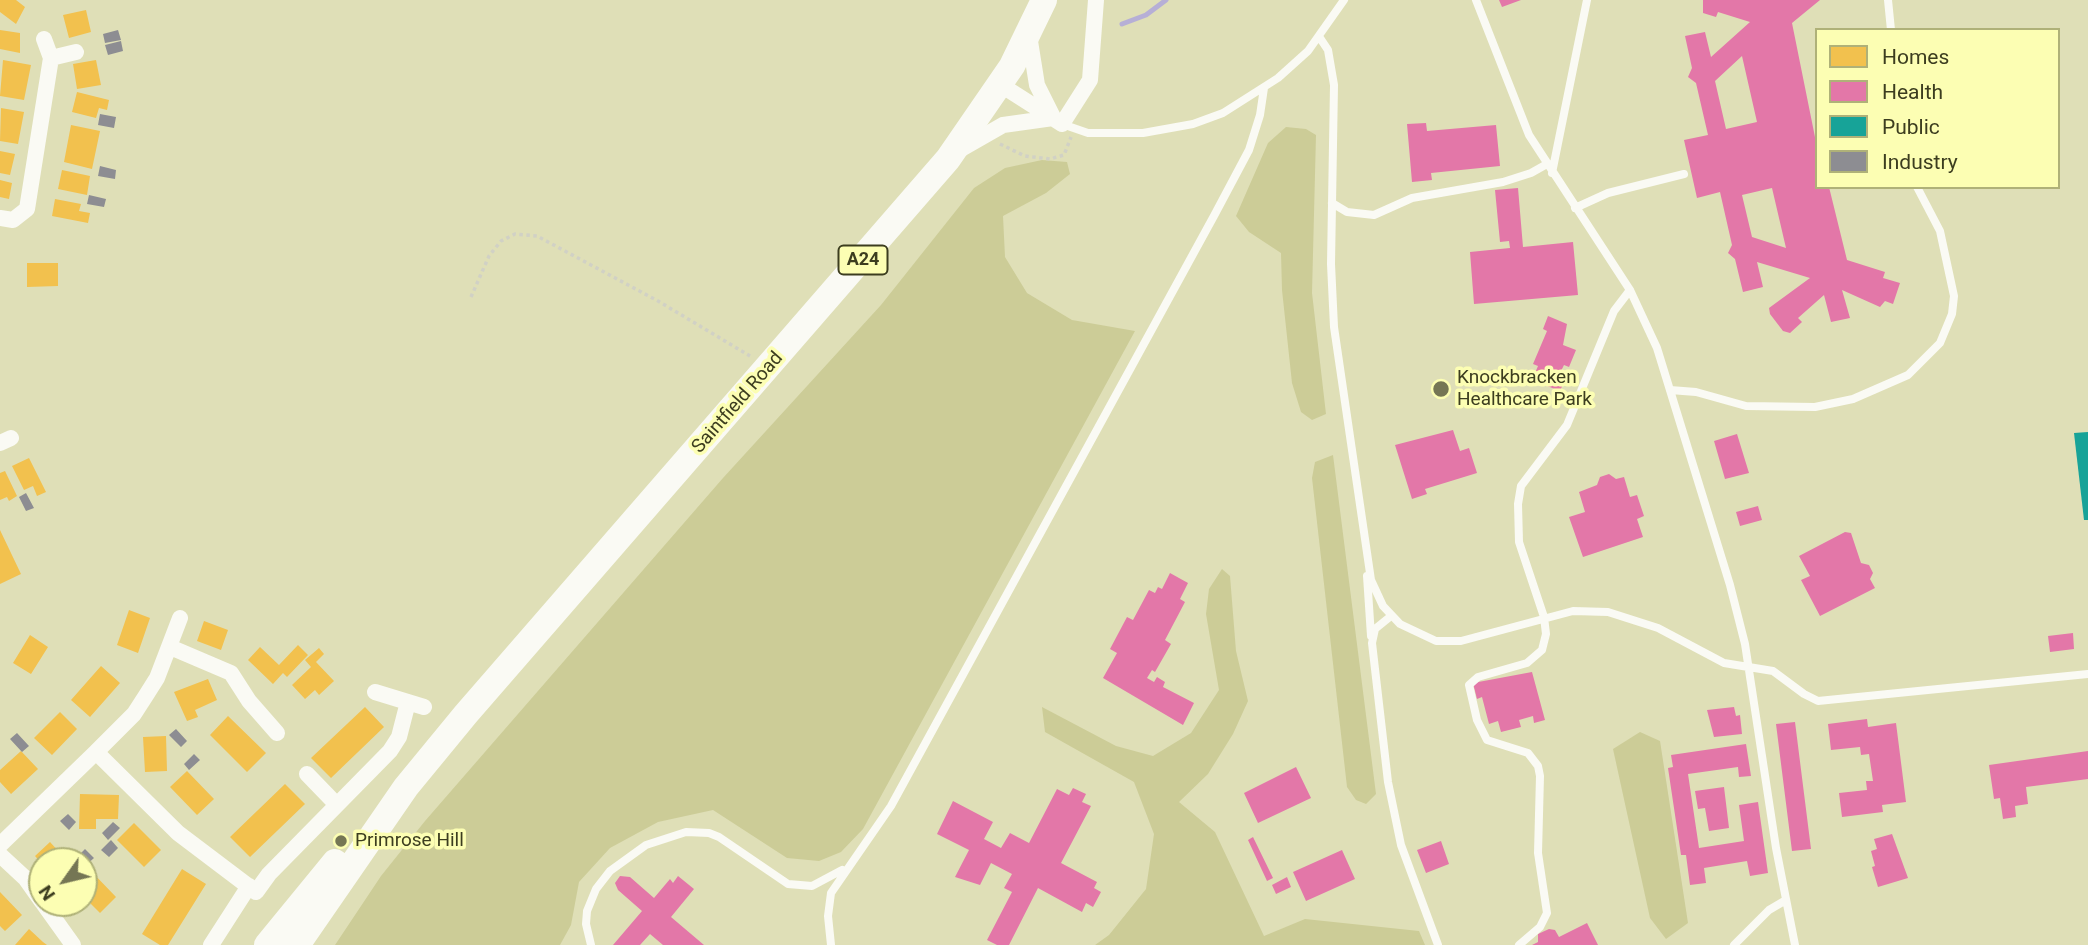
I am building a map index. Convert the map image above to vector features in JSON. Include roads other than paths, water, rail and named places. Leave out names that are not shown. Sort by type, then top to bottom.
[{"type":"highway","name":"Saintfield Road","points":[[267,945],[355,839],[406,787],[466,714],[948,159],[1000,85],[1044,0]]},
{"type":"highway","name":"Saintfield Road","points":[[298,945],[406,787]]},
{"type":"street","points":[[1063,124],[1090,80],[1096,0]]},
{"type":"street","points":[[1028,33],[1037,85],[1063,124]]},
{"type":"street","points":[[0,218],[13,220],[27,209],[51,58],[44,39]]},
{"type":"street","points":[[51,58],[76,52]]},
{"type":"street","points":[[1000,85],[1063,124]]},
{"type":"street","points":[[948,159],[1003,125],[1063,124]]},
{"type":"street","points":[[0,845],[96,752],[145,697],[170,647],[180,618]]},
{"type":"street","points":[[170,647],[231,673],[249,701],[277,733]]},
{"type":"street","points":[[96,752],[178,833],[256,892],[269,874],[390,751],[399,737],[416,705],[375,692]]},
{"type":"street","points":[[307,774],[336,804]]},
{"type":"street","points":[[0,855],[28,882]]},
{"type":"street","points":[[211,945],[249,886]]},
{"type":"street","points":[[53,917],[73,945]]},
{"type":"lane","points":[[1063,124],[1123,134],[1193,124],[1223,113],[1264,88],[1320,38],[1344,0]]},
{"type":"lane","points":[[1476,0],[1507,86],[1529,135],[1630,290],[1657,348],[1730,585],[1749,666],[1795,945]]},
{"type":"lane","points":[[1552,173],[1587,0]]},
{"type":"lane","points":[[1888,0],[1891,28]]},
{"type":"lane","points":[[1320,38],[1328,50],[1334,85],[1334,327],[1368,565],[1375,594],[1391,616],[1411,632],[1436,641],[1448,642],[1469,639],[1573,611],[1608,612],[1658,628],[1724,663],[1773,671],[1804,694],[1827,701],[2088,674]]},
{"type":"lane","points":[[831,945],[828,905],[840,877],[891,806],[1215,214],[1249,150],[1260,116],[1264,88]]},
{"type":"lane","points":[[1332,203],[1347,212],[1374,215],[1412,198],[1503,182],[1531,173],[1547,164]]},
{"type":"lane","points":[[1575,208],[1608,193],[1684,174]]},
{"type":"lane","points":[[1670,390],[1696,392],[1746,406],[1815,407],[1853,399],[1908,375],[1940,343],[1952,314],[1954,296],[1940,231],[1918,189]]},
{"type":"lane","points":[[1519,945],[1540,927],[1547,913],[1538,853],[1541,776],[1538,766],[1528,752],[1487,740],[1481,732],[1469,690],[1478,677],[1518,667],[1535,657],[1545,642],[1544,617],[1519,542],[1517,504],[1521,486],[1566,425],[1614,311],[1630,290]]},
{"type":"lane","points":[[1368,565],[1366,593],[1396,825],[1417,893],[1438,945]]},
{"type":"lane","points":[[1372,643],[1375,629],[1391,616]]},
{"type":"lane","points":[[591,945],[586,924],[587,912],[602,881],[630,854],[677,835],[697,831],[719,837],[777,880],[799,886],[823,881],[853,862]]},
{"type":"lane","points":[[1734,945],[1769,910],[1786,900]]},
{"type":"waterway","points":[[1122,24],[1146,15],[1166,0]]},
{"type":"place","name":"Knockbracken Healthcare Park","points":[[1441,389]]},
{"type":"place","name":"Primrose Hill","points":[[341,841]]}]
